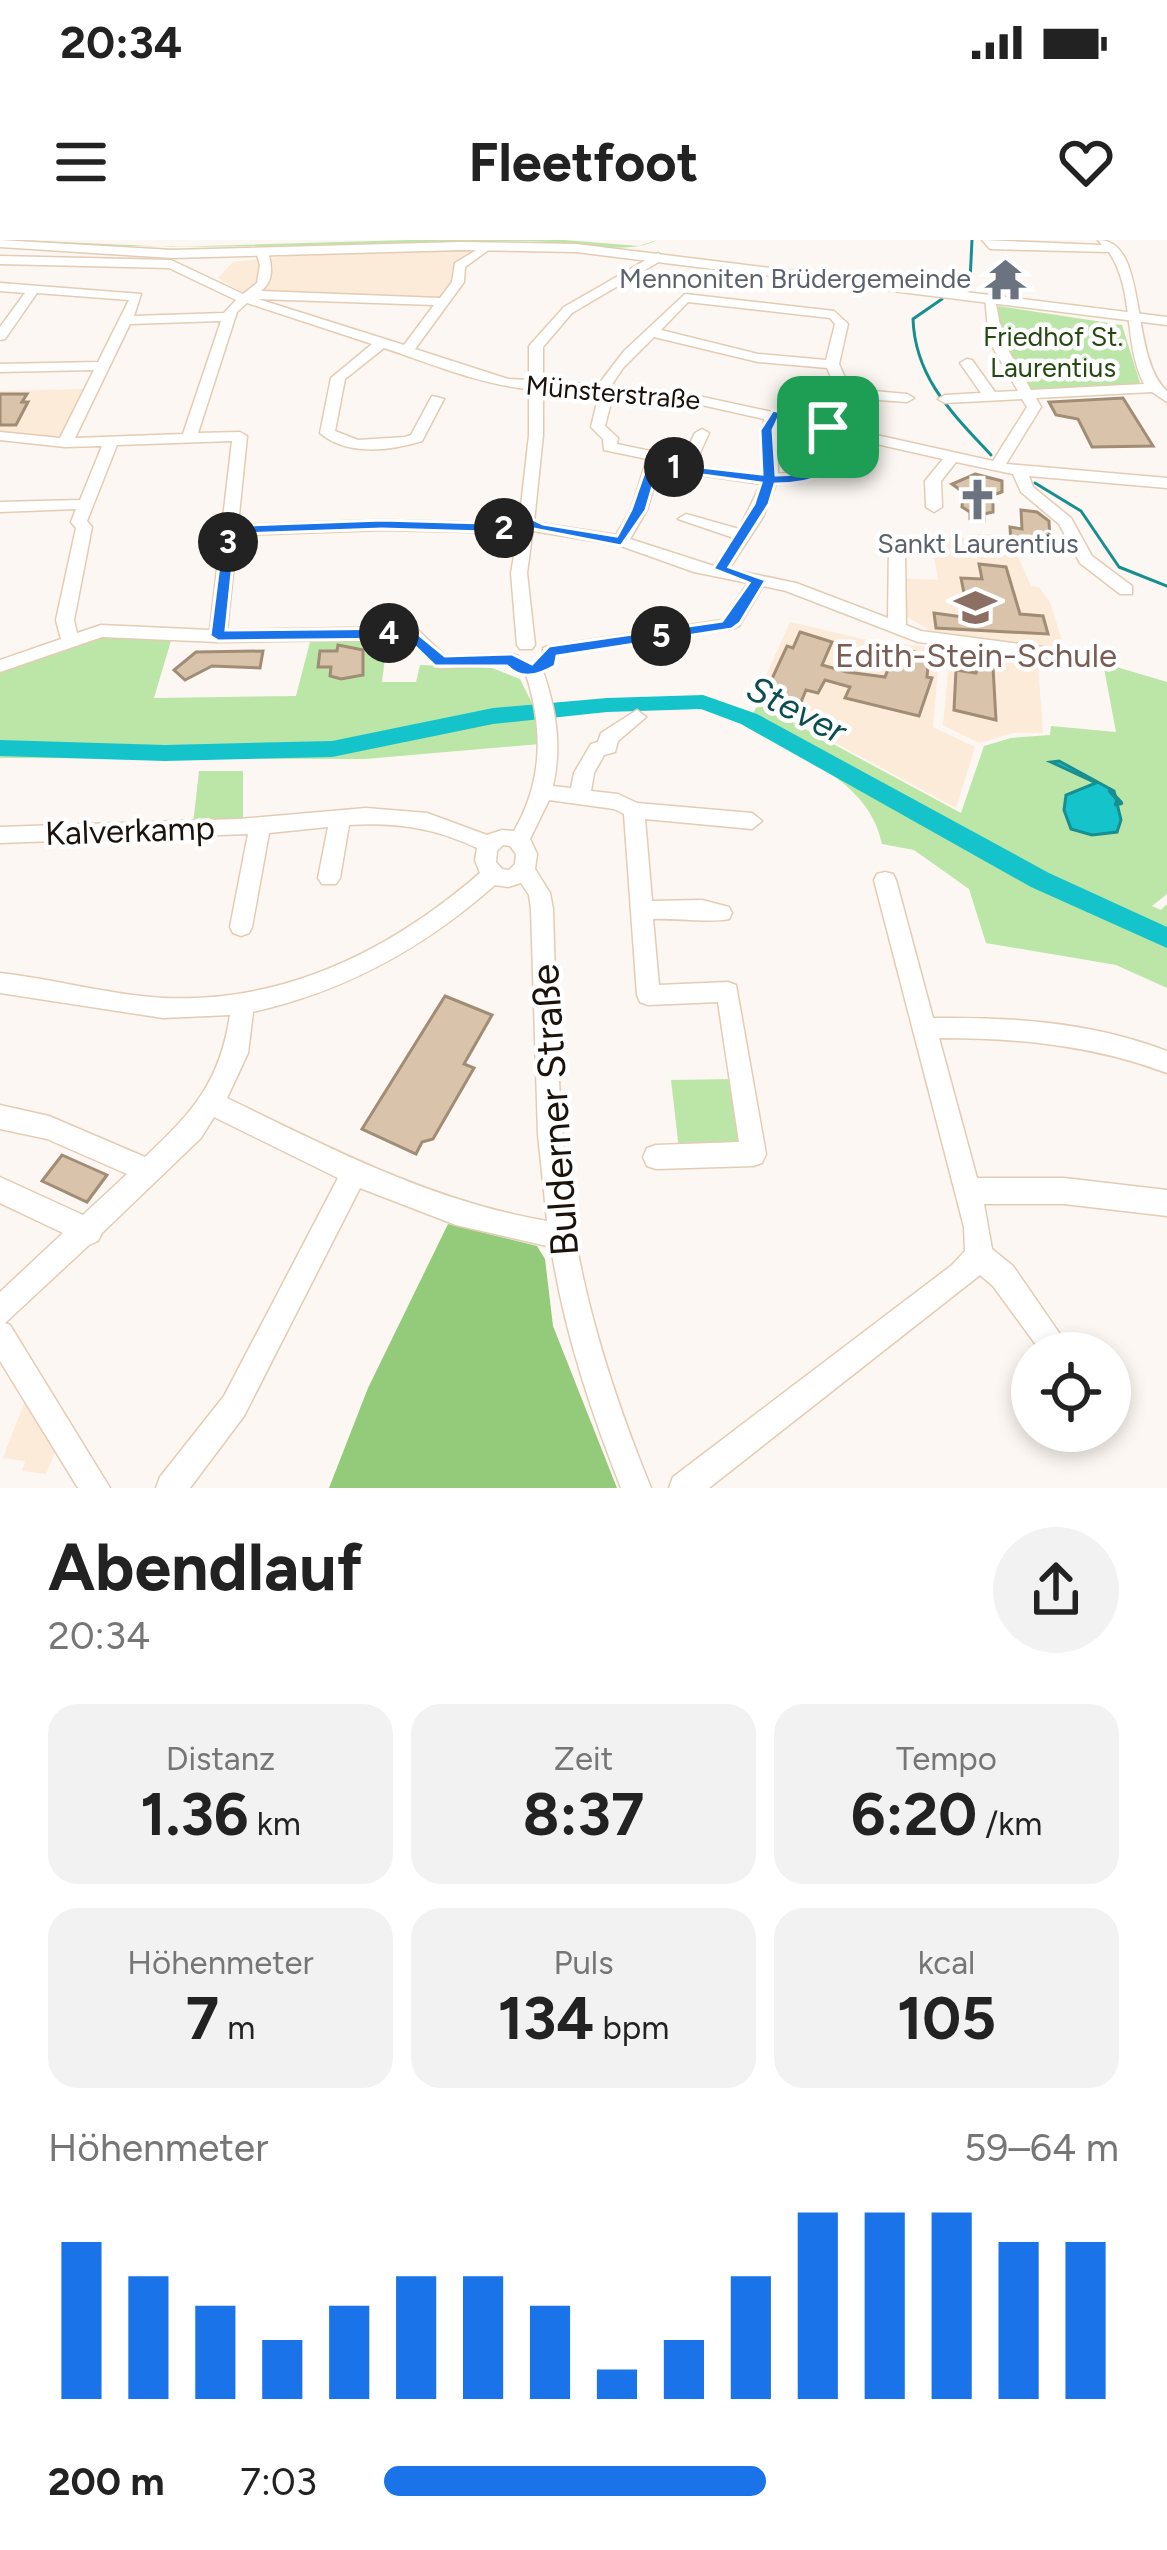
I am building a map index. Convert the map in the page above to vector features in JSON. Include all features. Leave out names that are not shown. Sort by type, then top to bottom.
[{"type":"main road","points":[[658,257],[670,242]]},
{"type":"main road","points":[[0,243],[130,253],[264,255],[488,245],[658,257],[1167,321]]},
{"type":"street","points":[[988,240],[990,246],[1022,250],[1110,244],[1135,317],[1142,370],[1153,388],[1167,398]]},
{"type":"street","points":[[405,353],[458,282],[459,266],[488,245]]},
{"type":"street","points":[[189,438],[232,307],[263,284],[264,255]]},
{"type":"street","points":[[526,645],[519,574],[536,435],[534,352],[555,320],[658,257]]},
{"type":"street","name":"Münsterstraße","points":[[0,260],[170,264],[405,353],[533,388],[674,394],[1019,471],[1167,483]]},
{"type":"street","points":[[0,287],[136,296],[65,443]]},
{"type":"street","points":[[2,330],[35,288]]},
{"type":"street","points":[[249,297],[444,302]]},
{"type":"street","points":[[621,541],[639,510],[655,456],[610,448],[611,438],[598,427],[604,391],[612,371],[686,298],[834,315],[842,324],[832,364],[845,393]]},
{"type":"street","points":[[989,299],[996,341],[1033,397],[1034,407],[997,466]]},
{"type":"street","points":[[123,320],[228,317]]},
{"type":"street","points":[[655,333],[757,357],[832,364]]},
{"type":"street","points":[[380,344],[338,378],[327,433],[336,441],[402,444],[417,439],[437,399]]},
{"type":"street","points":[[968,363],[992,398]]},
{"type":"street","points":[[0,368],[100,366]]},
{"type":"street","points":[[945,398],[1153,388]]},
{"type":"street","points":[[845,393],[907,398]]},
{"type":"street","points":[[828,427],[845,393]]},
{"type":"street","points":[[720,569],[762,504],[769,479],[767,430],[773,414]]},
{"type":"street","points":[[685,469],[702,433]]},
{"type":"street","points":[[0,436],[65,443],[240,436],[218,636]]},
{"type":"street","points":[[652,464],[806,480],[850,456],[866,436]]},
{"type":"street","points":[[70,640],[65,620],[84,526],[79,522],[111,441]]},
{"type":"street","points":[[934,507],[933,481],[951,458]]},
{"type":"street","points":[[1019,471],[1026,489],[1066,521],[1086,559],[1126,590]]},
{"type":"street","points":[[0,507],[86,504]]},
{"type":"street","points":[[686,519],[742,536]]},
{"type":"street","points":[[229,530],[382,525],[527,528],[621,541],[700,568],[790,586],[946,643],[1097,660]]},
{"type":"street","points":[[900,626],[898,546],[905,544]]},
{"type":"street","points":[[512,660],[514,651],[526,645],[549,652],[726,625],[735,620],[758,580]]},
{"type":"street","points":[[0,666],[70,640],[134,629],[218,636],[411,633],[441,662],[512,660]]},
{"type":"street","points":[[512,660],[519,668],[534,670],[549,662],[549,652]]},
{"type":"street","points":[[518,841],[544,792],[550,753],[546,710],[534,670]]},
{"type":"street","points":[[580,796],[584,773],[603,743],[637,717]]},
{"type":"street","points":[[544,792],[618,802],[634,810],[752,821]]},
{"type":"street","points":[[634,810],[648,995],[728,992],[752,1154],[656,1157]]},
{"type":"street","name":"Kalverkamp","points":[[0,835],[260,826],[382,813],[456,827],[490,845]]},
{"type":"street","points":[[328,878],[340,817]]},
{"type":"street","name":"Kalverkamp","points":[[241,927],[260,826]]},
{"type":"street","points":[[518,841],[530,854],[524,870],[507,877],[493,874],[483,860],[490,845],[518,841]]},
{"type":"street","name":"Bulderner Straße","points":[[524,870],[539,893],[542,909],[546,1095],[559,1233],[580,1335],[636,1488]]},
{"type":"street","points":[[0,983],[169,1008],[243,1004],[316,987],[394,950],[444,918],[493,874]]},
{"type":"street","points":[[885,880],[979,1256],[1003,1276],[1044,1332]]},
{"type":"street","points":[[641,910],[721,913]]},
{"type":"street","points":[[0,1311],[89,1232],[213,1104],[236,1053],[243,1004]]},
{"type":"street","points":[[922,1028],[1013,1027],[1137,1049],[1167,1062]]},
{"type":"street","points":[[213,1104],[354,1173],[456,1211],[545,1234],[559,1233]]},
{"type":"street","points":[[0,1117],[50,1128],[150,1172]]},
{"type":"street","points":[[171,1488],[234,1406],[354,1173]]},
{"type":"street","points":[[0,1190],[89,1232]]},
{"type":"street","points":[[966,1191],[1064,1191],[1167,1203]]},
{"type":"street","points":[[684,1488],[962,1275],[979,1256]]},
{"type":"street","points":[[0,1335],[95,1488]]},
{"type":"shaded area","points":[[483,250],[459,266],[456,282],[443,301],[249,296],[218,278],[233,262]]},
{"type":"shaded area","points":[[83,389],[62,434],[50,439],[0,433],[0,391]]},
{"type":"shaded area","name":"Edith-Stein-Schule","points":[[971,534],[991,534],[997,548],[1016,552],[1031,586],[1039,587],[1050,602],[1065,650],[940,636],[900,613],[900,578],[938,580],[931,537],[971,538]]},
{"type":"shaded area","points":[[790,622],[867,640],[940,648],[933,727],[975,747],[956,808],[755,700]]},
{"type":"shaded area","points":[[950,653],[1038,663],[1043,733],[1013,733],[979,743],[943,725]]},
{"type":"shaded area","points":[[26,1398],[57,1447],[46,1474],[22,1471],[25,1461],[3,1458]]},
{"type":"green space","points":[[409,240],[564,240],[638,246],[531,241],[188,247]]},
{"type":"green space","name":"Friedhof St. Laurentius","points":[[998,306],[1122,325],[1142,389],[1034,393],[1000,339]]},
{"type":"green space","points":[[105,634],[173,634],[154,698],[296,696],[311,638],[374,639],[372,657],[385,658],[382,682],[416,682],[420,665],[492,668],[520,679],[533,705],[540,744],[365,759],[0,758],[0,668]]},
{"type":"green space","points":[[1103,663],[1167,682],[1167,894],[1152,906],[1161,910],[1167,904],[1167,988],[1116,965],[986,943],[969,889],[914,850],[882,844],[874,821],[846,786],[747,721],[759,704],[961,813],[984,746],[1050,735],[1051,726],[1116,732]]},
{"type":"green space","points":[[199,771],[243,771],[243,821],[193,824]]},
{"type":"green space","points":[[733,1079],[743,1147],[679,1149],[671,1080]]},
{"type":"green space","points":[[448,1224],[537,1246],[545,1259],[553,1326],[617,1488],[329,1488],[368,1388]]},
{"type":"water","points":[[1059,761],[1114,791],[1121,820],[1117,832],[1092,835],[1071,829],[1064,810],[1066,795],[1096,783],[1051,762]]},
{"type":"building","points":[[803,379],[819,382],[815,388],[825,390],[808,414],[786,410],[789,404],[780,403],[792,382],[800,384]]},
{"type":"building","points":[[0,394],[27,394],[22,402],[28,402],[16,425],[0,425]]},
{"type":"building","points":[[1123,398],[1153,446],[1092,447],[1078,419],[1056,415],[1049,402]]},
{"type":"building","name":"Sankt Laurentius","points":[[975,474],[1002,481],[1002,492],[993,495],[993,512],[984,514],[984,520],[977,515],[970,518],[962,507],[963,492],[952,484]]},
{"type":"building","points":[[1021,510],[1037,512],[1049,521],[1050,542],[1023,538],[1024,544],[1011,542],[1010,527],[1022,529]]},
{"type":"building","points":[[979,564],[1006,567],[1020,614],[1043,616],[1048,634],[936,628],[934,613],[991,621],[985,595],[964,593],[961,578],[982,579]]},
{"type":"building","points":[[800,632],[832,642],[822,665],[847,672],[885,677],[893,656],[908,660],[911,651],[929,656],[927,677],[932,678],[919,716],[845,698],[850,687],[825,680],[818,693],[806,690],[799,707],[764,696],[787,646],[793,648]]},
{"type":"building","points":[[338,645],[363,650],[363,675],[341,679],[330,676],[331,667],[318,667],[320,651],[337,651]]},
{"type":"building","points":[[263,651],[260,668],[212,666],[185,680],[174,670],[196,652]]},
{"type":"building","points":[[980,665],[993,667],[996,720],[954,710],[956,670],[976,673]]},
{"type":"building","points":[[445,996],[492,1015],[464,1064],[474,1068],[433,1139],[422,1142],[416,1154],[362,1129]]},
{"type":"building","points":[[62,1155],[107,1175],[87,1202],[42,1181]]},
{"type":"waterway","points":[[956,291],[970,281],[972,240]]},
{"type":"waterway","points":[[942,299],[913,319],[915,340],[938,394],[991,455]]},
{"type":"waterway","points":[[1035,483],[1081,511],[1119,567],[1167,586]]},
{"type":"waterway","name":"Stever","points":[[0,748],[165,753],[332,749],[493,716],[703,702],[749,719],[1040,880],[1167,938]]},
{"type":"waterway","points":[[1110,791],[1121,803],[1116,804]]},
{"type":"place","name":"Mennoniten Brüdergemeinde","points":[[1005,279]]},
{"type":"place","name":"Sankt Laurentius","points":[[978,500]]},
{"type":"place","name":"Edith-Stein-Schule","points":[[976,607]]},
{"type":"route","points":[[828,427],[773,414],[767,430],[769,479],[652,464],[639,510],[621,541],[539,528],[530,522],[517,528],[382,525],[229,530],[218,636],[411,633],[441,662],[512,660],[519,668],[534,670],[546,666],[549,652],[726,625],[735,620],[758,580],[720,569],[762,504],[769,479],[806,480],[850,456],[866,436],[828,427]]}]
